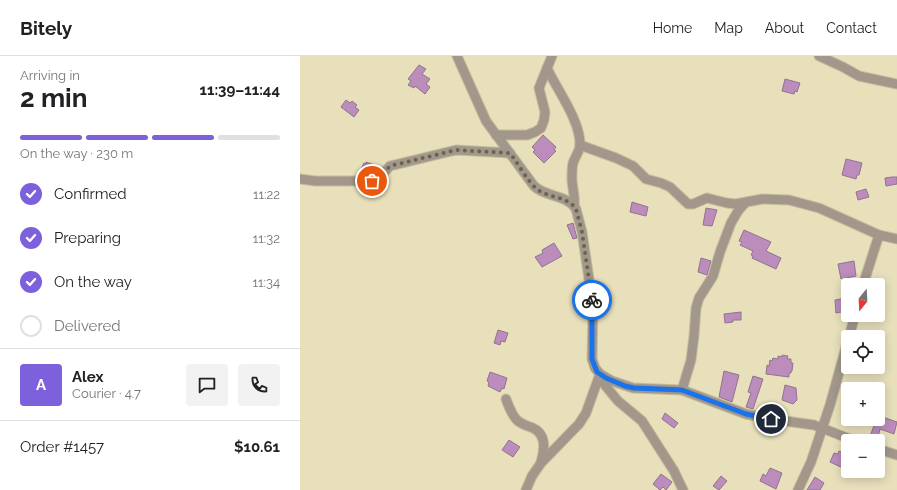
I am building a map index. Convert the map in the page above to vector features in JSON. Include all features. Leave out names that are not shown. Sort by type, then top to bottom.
[{"type":"street","points":[[457,56],[486,121],[537,189],[564,200],[574,206]]},
{"type":"street","points":[[496,135],[527,135],[541,128],[545,112],[539,88],[552,56]]},
{"type":"street","points":[[819,56],[857,75],[897,84]]},
{"type":"street","points":[[547,68],[561,92],[578,132],[580,145],[572,166],[571,182],[574,206],[582,232],[593,306],[592,359],[599,376],[618,401],[642,421],[674,471],[683,490]]},
{"type":"street","points":[[580,145],[633,166],[646,179],[670,187],[688,204],[693,204],[708,198],[728,204],[745,203],[762,199],[789,200],[818,208],[879,235],[897,239]]},
{"type":"street","points":[[300,179],[315,181],[372,181],[378,179],[390,166],[456,150],[510,153]]},
{"type":"street","points":[[682,390],[691,360],[696,308],[699,298],[713,276],[731,223],[745,203]]},
{"type":"street","points":[[865,278],[879,235]]},
{"type":"street","points":[[798,490],[811,462],[830,405],[841,364]]},
{"type":"street","points":[[599,376],[612,382],[634,388],[682,390],[746,414],[822,427],[841,435]]},
{"type":"street","points":[[526,490],[532,476],[541,463],[578,424],[586,413],[599,376]]},
{"type":"street","points":[[506,399],[514,417],[520,423],[536,430],[542,435],[544,449],[541,463]]},
{"type":"street","points":[[885,451],[897,455]]},
{"type":"building","points":[[419,65],[426,69],[422,74],[430,79],[426,84],[430,87],[425,94],[415,86],[414,88],[408,85],[411,81],[408,79]]},
{"type":"building","points":[[785,79],[800,83],[797,92],[795,91],[794,94],[782,91]]},
{"type":"building","points":[[346,100],[350,103],[352,101],[357,105],[355,107],[359,110],[354,117],[341,107]]},
{"type":"building","points":[[543,135],[556,147],[554,150],[556,151],[544,163],[533,152],[535,150],[532,147]]},
{"type":"building","points":[[846,159],[862,163],[859,175],[857,175],[856,179],[842,175]]},
{"type":"building","points":[[366,162],[377,166],[375,174],[359,174],[364,163],[366,164]]},
{"type":"building","points":[[897,177],[897,184],[886,186],[885,178]]},
{"type":"building","points":[[866,189],[869,197],[858,200],[856,192]]},
{"type":"building","points":[[632,202],[648,207],[646,216],[630,212]]},
{"type":"building","points":[[706,208],[717,210],[712,226],[703,225]]},
{"type":"building","points":[[573,223],[577,238],[573,239],[567,225]]},
{"type":"building","points":[[744,230],[771,242],[766,251],[781,258],[776,269],[752,258],[753,256],[751,255],[753,251],[740,245],[742,242],[739,241]]},
{"type":"building","points":[[554,243],[562,256],[542,267],[535,257],[543,253],[542,250]]},
{"type":"building","points":[[701,258],[711,261],[707,275],[698,272]]},
{"type":"building","points":[[854,261],[856,276],[841,279],[838,264]]},
{"type":"building","points":[[841,299],[841,312],[836,313],[835,300]]},
{"type":"building","points":[[741,312],[741,320],[733,320],[733,322],[725,323],[724,314]]},
{"type":"building","points":[[498,330],[508,333],[505,342],[501,341],[500,345],[494,343]]},
{"type":"building","points":[[782,355],[788,356],[787,359],[791,359],[791,363],[793,363],[792,371],[789,373],[789,377],[766,374],[767,365],[769,366],[770,360],[772,361],[773,358],[778,359],[778,356],[782,357]]},
{"type":"building","points":[[724,371],[739,375],[732,402],[719,397]]},
{"type":"building","points":[[490,372],[507,378],[504,389],[502,388],[500,392],[488,386],[489,382],[487,381]]},
{"type":"building","points":[[753,376],[763,379],[753,409],[746,407],[751,393],[748,392]]},
{"type":"building","points":[[785,385],[796,388],[797,400],[793,404],[782,400]]},
{"type":"building","points":[[665,413],[678,423],[674,428],[662,419]]},
{"type":"building","points":[[885,418],[897,422],[894,434],[880,429],[879,434],[871,434],[874,426],[885,426]]},
{"type":"building","points":[[509,440],[520,447],[513,457],[502,450]]},
{"type":"building","points":[[839,451],[841,452],[841,467],[830,462],[834,453],[838,454]]},
{"type":"building","points":[[770,468],[782,473],[776,489],[760,481],[763,474],[766,476]]},
{"type":"building","points":[[661,474],[672,482],[666,490],[663,487],[660,490],[653,484]]},
{"type":"building","points":[[721,476],[727,481],[719,490],[713,486]]},
{"type":"building","points":[[815,477],[824,483],[820,490],[807,490]]},
{"type":"way so far","points":[[372,181],[378,179],[390,166],[456,150],[510,153],[537,189],[564,200],[576,209],[582,232],[592,300]]},
{"type":"route","points":[[592,300],[593,364],[597,372],[612,382],[634,388],[682,390],[746,414],[771,419]]}]
